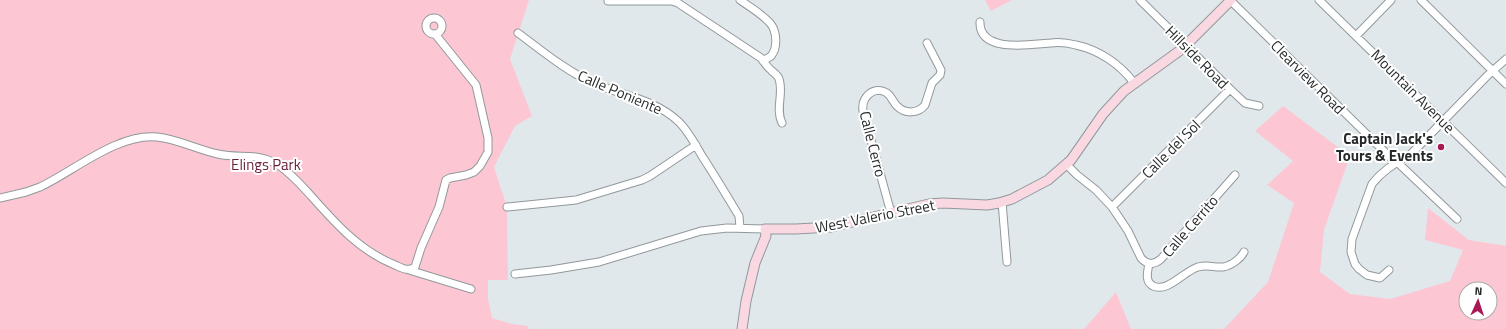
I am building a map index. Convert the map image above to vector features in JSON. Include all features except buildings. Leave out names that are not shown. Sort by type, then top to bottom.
[{"type":"street","points":[[740,0],[768,21],[774,29],[776,41],[774,50],[771,56],[763,61]]},
{"type":"street","name":"Hillside Road","points":[[1140,0],[1245,103],[1259,106]]},
{"type":"street","name":"West Valerio Street","points":[[515,274],[599,262],[701,231],[727,228],[765,230],[831,227],[929,204],[943,203],[987,205],[1002,202],[1035,188],[1048,180],[1066,165],[1113,102],[1134,83],[1186,46],[1230,0]]},
{"type":"street","name":"Clearview Road","points":[[1230,0],[1391,158],[1457,219]]},
{"type":"street","name":"Mountain Avenue","points":[[1319,0],[1506,183]]},
{"type":"street","points":[[1356,36],[1391,0]]},
{"type":"street","points":[[1421,0],[1506,84]]},
{"type":"street","points":[[608,1],[672,1],[678,3],[761,58],[779,78],[779,114],[782,123]]},
{"type":"street","points":[[980,22],[981,29],[985,35],[996,43],[1018,45],[1066,43],[1091,50],[1119,67],[1134,83]]},
{"type":"street","name":"Calle Poniente","points":[[518,33],[573,72],[590,82],[649,102],[667,112],[685,129],[696,146],[739,216],[740,228]]},
{"type":"street","points":[[409,270],[415,268],[421,248],[439,207],[446,180],[474,172],[480,166],[488,152],[488,138],[476,85],[435,34]]},
{"type":"street","name":"Calle Cerro","points":[[891,213],[863,111],[863,104],[867,96],[873,92],[879,91],[888,94],[897,105],[906,111],[916,112],[923,108],[932,83],[940,75],[941,70],[927,43]]},
{"type":"street","points":[[1389,270],[1380,278],[1374,278],[1358,269],[1352,258],[1351,242],[1372,184],[1377,178],[1397,162],[1410,155],[1506,59]]},
{"type":"street","name":"Calle del Sol","points":[[1112,207],[1230,89]]},
{"type":"street","points":[[0,198],[18,195],[40,187],[124,141],[147,136],[162,138],[220,154],[248,155],[275,163],[292,176],[336,224],[361,246],[389,263],[471,288]]},
{"type":"street","points":[[507,207],[576,200],[636,182],[650,176],[696,146]]},
{"type":"street","name":"Calle Cerrito","points":[[1066,165],[1076,175],[1096,190],[1112,207],[1128,232],[1141,258],[1150,263],[1156,263],[1161,259],[1235,175]]},
{"type":"street","points":[[1002,202],[1007,262]]},
{"type":"street","points":[[742,329],[750,282],[760,249],[764,244],[766,236],[765,230]]},
{"type":"street","points":[[1150,263],[1147,275],[1148,281],[1152,285],[1160,287],[1172,283],[1190,270],[1196,268],[1204,266],[1220,268],[1227,267],[1242,256],[1244,252]]},
{"type":"green space","name":"Elings Park","points":[[0,0],[529,0],[510,59],[532,116],[515,126],[494,167],[507,207],[508,280],[488,280],[488,299],[492,318],[512,324],[528,326],[529,329],[0,329]]},
{"type":"green space","points":[[985,0],[1012,0],[991,11]]},
{"type":"green space","points":[[1283,106],[1350,156],[1324,230],[1320,272],[1350,294],[1390,299],[1450,281],[1463,250],[1425,240],[1428,208],[1469,240],[1506,246],[1506,329],[1224,329],[1268,282],[1294,203],[1267,185],[1293,161],[1255,131]]},
{"type":"green space","points":[[1116,292],[1131,329],[1084,329]]},
{"type":"place","name":"Captain Jack's Tours & Events","points":[[1441,147]]}]
